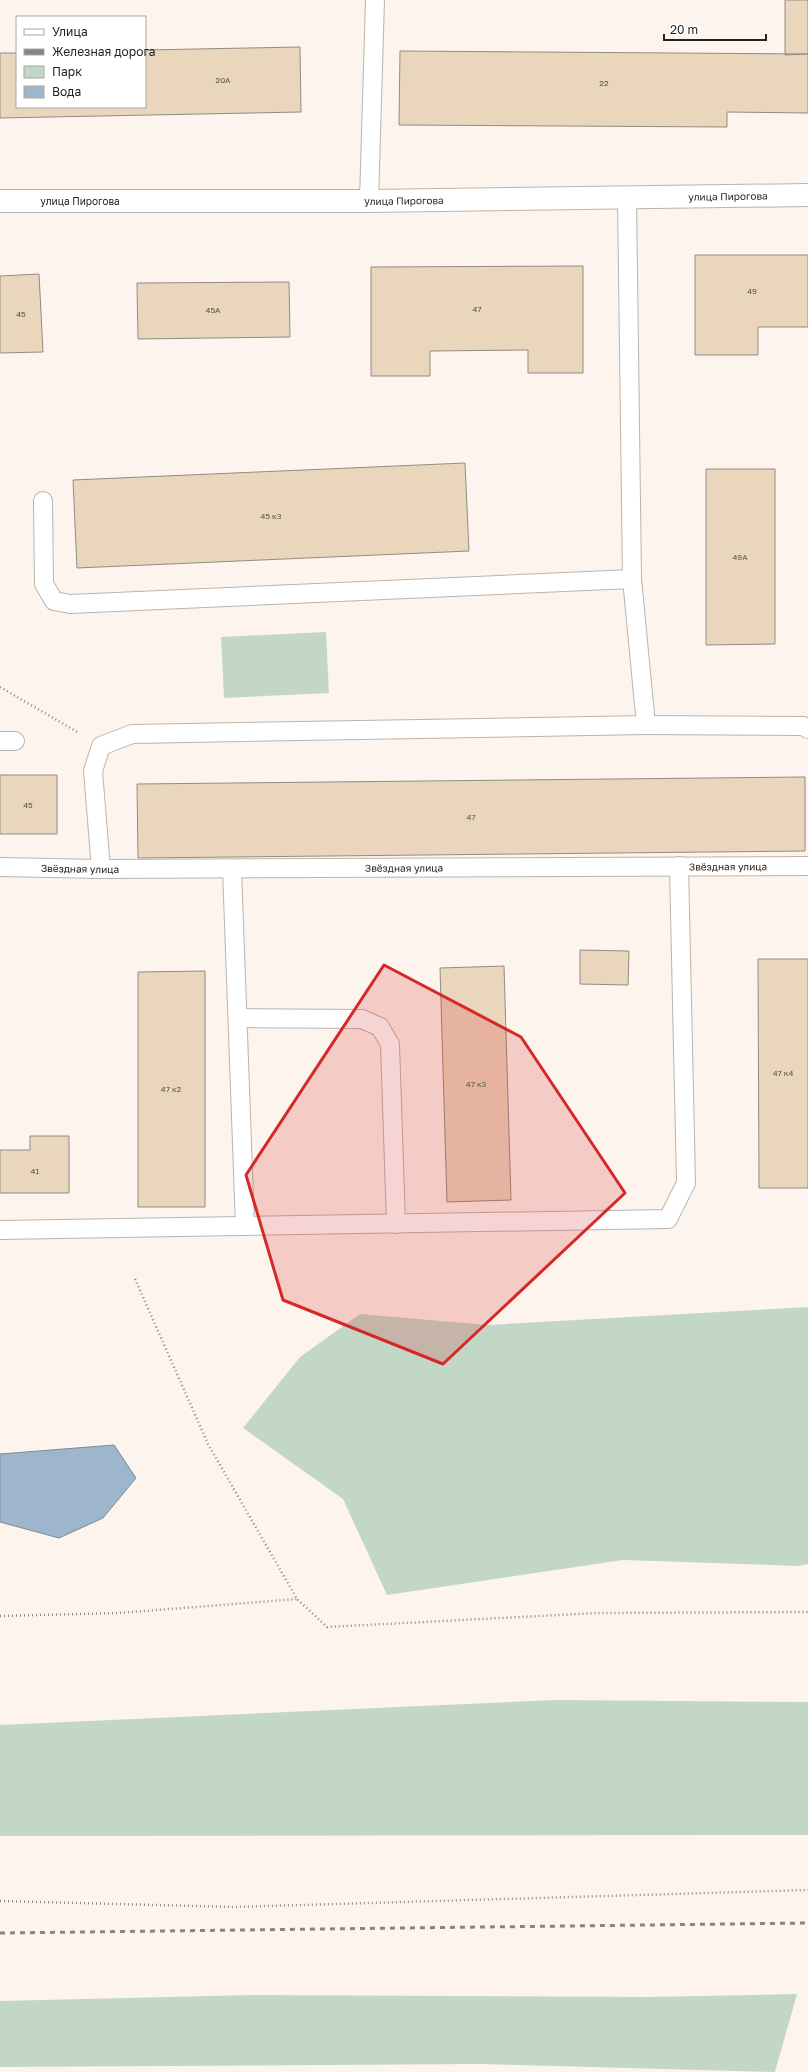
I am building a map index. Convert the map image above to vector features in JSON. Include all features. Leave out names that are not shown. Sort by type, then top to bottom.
[{"type":"street","name":"улица Пирогова","points":[[0,201],[369,201],[808,195]]},
{"type":"lane","points":[[369,201],[375,0]]},
{"type":"lane","points":[[627,197],[632,579],[646,725]]},
{"type":"lane","points":[[44,501],[44,584],[54,600],[70,604],[632,579]]},
{"type":"lane","points":[[101,869],[93,771],[102,746],[132,734],[646,725],[803,726],[808,729]]},
{"type":"lane","points":[[0,1230],[668,1219],[681,1197],[686,1183],[680,866]]},
{"type":"lane","name":"Звёздная улица","points":[[0,868],[232,869],[808,866]]},
{"type":"lane","points":[[232,869],[245,1226]]},
{"type":"lane","points":[[238,1018],[362,1019],[380,1027],[390,1044],[396,1224]]},
{"type":"path","points":[[0,687],[102,746]]},
{"type":"path","points":[[135,1279],[208,1444],[297,1599],[327,1627],[597,1613],[808,1612]]},
{"type":"path","points":[[0,1616],[119,1613],[297,1599]]},
{"type":"path","points":[[0,1901],[234,1907],[808,1890]]},
{"type":"highlighted area","points":[[384,965],[521,1037],[625,1193],[443,1364],[283,1300],[246,1175]]},
{"type":"green space","points":[[326,632],[329,693],[224,698],[221,637]]},
{"type":"green space","points":[[808,1307],[808,1564],[798,1566],[623,1560],[387,1595],[343,1499],[243,1428],[300,1357],[360,1314],[487,1325]]},
{"type":"green space","points":[[555,1700],[808,1702],[808,1835],[0,1836],[0,1725]]},
{"type":"green space","points":[[797,1994],[775,2072],[479,2064],[0,2067],[0,2001],[252,1995],[649,1997]]},
{"type":"water","points":[[114,1445],[136,1478],[103,1518],[59,1538],[0,1522],[0,1454]]},
{"type":"building","points":[[785,0],[808,0],[808,54],[785,55]]},
{"type":"building","points":[[300,47],[301,112],[0,118],[0,53],[16,53],[16,108],[146,108],[146,50]]},
{"type":"building","points":[[400,51],[808,54],[808,113],[727,112],[727,127],[399,125]]},
{"type":"building","points":[[695,255],[808,255],[808,327],[758,327],[758,355],[695,355]]},
{"type":"building","points":[[583,266],[583,373],[528,373],[528,350],[430,351],[430,376],[371,376],[371,267]]},
{"type":"building","points":[[39,274],[43,352],[0,353],[0,276]]},
{"type":"building","points":[[289,282],[290,337],[138,339],[137,283]]},
{"type":"building","points":[[465,463],[469,551],[77,568],[73,480]]},
{"type":"building","points":[[706,469],[775,469],[775,644],[706,645]]},
{"type":"building","points":[[0,775],[57,775],[57,834],[0,834]]},
{"type":"building","points":[[805,777],[805,851],[138,858],[137,784]]},
{"type":"building","points":[[580,950],[629,951],[628,985],[580,984]]},
{"type":"building","points":[[758,959],[808,959],[808,1188],[759,1188]]},
{"type":"building","points":[[504,966],[511,1200],[447,1202],[440,968]]},
{"type":"building","points":[[205,971],[205,1207],[138,1207],[138,972]]},
{"type":"building","points":[[30,1136],[69,1136],[69,1193],[0,1193],[0,1150],[30,1150]]},
{"type":"railway","points":[[0,1933],[808,1923]]}]
